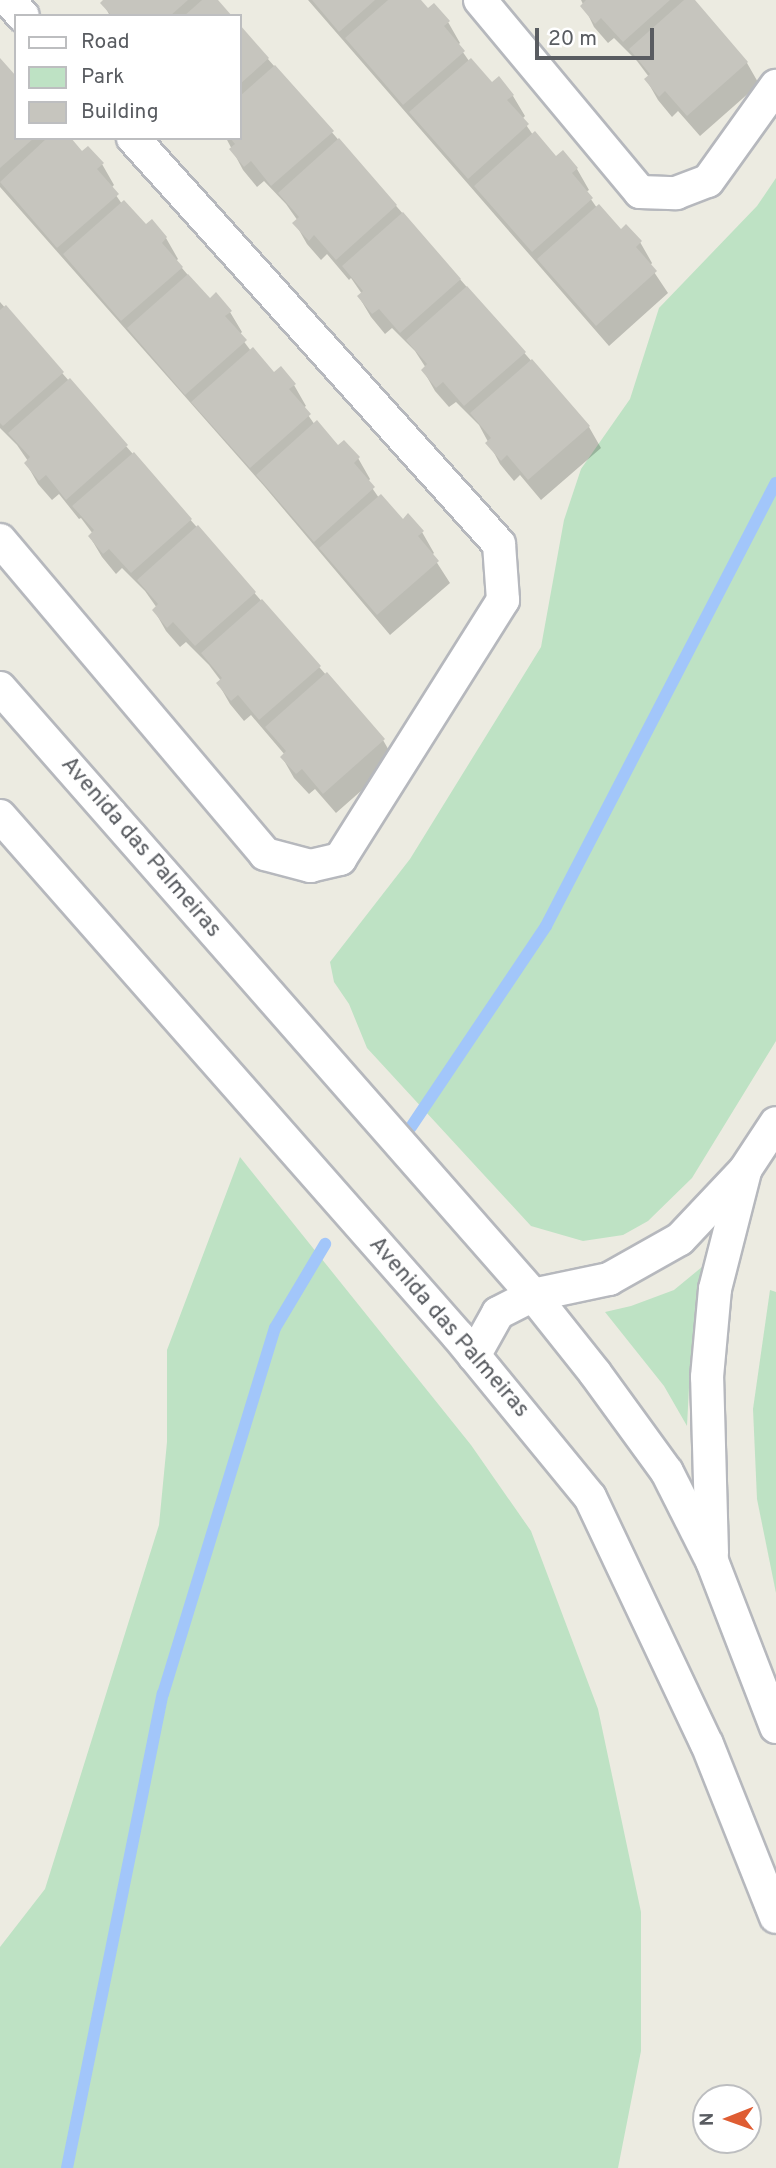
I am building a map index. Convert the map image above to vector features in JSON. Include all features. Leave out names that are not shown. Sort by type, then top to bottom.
[{"type":"street","points":[[9,0],[21,14]]},
{"type":"street","points":[[480,0],[640,192],[676,194],[708,181],[776,86]]},
{"type":"street","points":[[0,540],[265,854],[310,866],[340,859],[503,600],[499,544],[135,140]]},
{"type":"street","name":"Avenida das Palmeiras","points":[[0,688],[533,1295],[667,1472],[712,1561],[776,1727]]},
{"type":"street","name":"Avenida das Palmeiras","points":[[0,816],[474,1356],[590,1497],[707,1744],[776,1917]]},
{"type":"street","points":[[474,1356],[498,1313],[533,1295],[609,1279],[680,1239],[745,1170],[776,1123]]},
{"type":"street","points":[[712,1561],[708,1364],[715,1289],[745,1170]]},
{"type":"green space","points":[[776,178],[776,1041],[692,1178],[648,1221],[623,1235],[583,1241],[531,1226],[367,1048],[349,1004],[334,982],[330,962],[410,859],[541,647],[564,520],[581,469],[630,399],[659,308],[757,206]]},
{"type":"green space","points":[[240,1157],[471,1445],[531,1531],[598,1709],[641,1912],[641,2051],[618,2168],[0,2168],[0,1947],[45,1889],[159,1525],[167,1442],[167,1350]]},
{"type":"green space","points":[[708,1262],[697,1306],[687,1426],[664,1386],[605,1312],[631,1306],[674,1290]]},
{"type":"green space","points":[[770,1290],[776,1292],[776,1593],[757,1499],[753,1409]]},
{"type":"building","points":[[103,0],[188,0],[172,14],[110,14],[100,3]]},
{"type":"building","points":[[202,0],[218,0],[230,14],[186,14]]},
{"type":"building","points":[[312,0],[375,0],[339,32]]},
{"type":"building","points":[[388,0],[421,0],[428,8],[434,3],[450,21],[444,26],[465,51],[403,105],[345,38]]},
{"type":"building","points":[[586,0],[670,0],[623,42],[601,18],[595,24],[580,6]]},
{"type":"building","points":[[684,0],[695,0],[748,62],[687,116],[665,91],[659,97],[644,79],[650,74],[629,49]]},
{"type":"building","points":[[242,27],[269,58],[242,82]]},
{"type":"building","points":[[0,58],[14,74],[14,140],[32,140],[0,168]]},
{"type":"building","points":[[471,58],[492,82],[499,76],[514,95],[507,100],[529,124],[468,179],[409,112]]},
{"type":"building","points":[[275,65],[334,131],[271,186],[251,161],[244,167],[229,149],[235,144],[232,140],[242,140],[242,94]]},
{"type":"building","points":[[535,131],[556,156],[563,150],[578,168],[572,173],[593,198],[532,252],[474,186]]},
{"type":"building","points":[[339,138],[397,205],[336,260],[314,235],[309,241],[292,223],[299,217],[278,193]]},
{"type":"building","points":[[45,140],[73,140],[82,151],[88,146],[104,163],[97,169],[119,194],[57,248],[0,182]]},
{"type":"building","points":[[124,200],[146,224],[152,219],[167,237],[162,243],[183,267],[121,321],[63,254]]},
{"type":"building","points":[[599,204],[621,229],[626,224],[642,241],[636,247],[657,271],[596,326],[537,259]]},
{"type":"building","points":[[403,212],[461,279],[400,333],[379,309],[372,314],[357,296],[363,291],[342,266]]},
{"type":"building","points":[[188,274],[210,298],[216,292],[232,311],[225,316],[247,340],[185,395],[127,328]]},
{"type":"building","points":[[467,286],[526,352],[464,406],[443,382],[436,388],[421,370],[427,364],[406,340]]},
{"type":"building","points":[[6,305],[64,372],[3,426],[0,423],[0,310]]},
{"type":"building","points":[[253,347],[274,372],[281,366],[296,384],[289,389],[311,414],[250,468],[191,402]]},
{"type":"building","points":[[532,359],[590,426],[528,480],[507,455],[501,461],[485,443],[491,438],[470,413]]},
{"type":"building","points":[[70,378],[128,445],[66,500],[46,475],[39,481],[24,463],[30,457],[8,433]]},
{"type":"building","points":[[317,420],[338,445],[344,440],[360,457],[354,463],[375,487],[314,542],[256,475]]},
{"type":"building","points":[[134,452],[192,519],[131,573],[109,549],[103,554],[88,536],[94,530],[72,506]]},
{"type":"building","points":[[381,494],[403,519],[408,513],[424,531],[418,536],[439,561],[377,615],[319,548]]},
{"type":"building","points":[[198,525],[256,592],[195,646],[173,622],[167,628],[152,610],[158,604],[137,580]]},
{"type":"building","points":[[262,599],[321,666],[259,720],[238,695],[231,701],[216,683],[222,678],[201,653]]},
{"type":"building","points":[[327,672],[385,739],[323,794],[302,769],[296,774],[280,757],[286,751],[265,727]]},
{"type":"waterway","points":[[411,1127],[546,926],[776,483]]},
{"type":"waterway","points":[[67,2168],[163,1694],[275,1328],[325,1244]]}]
